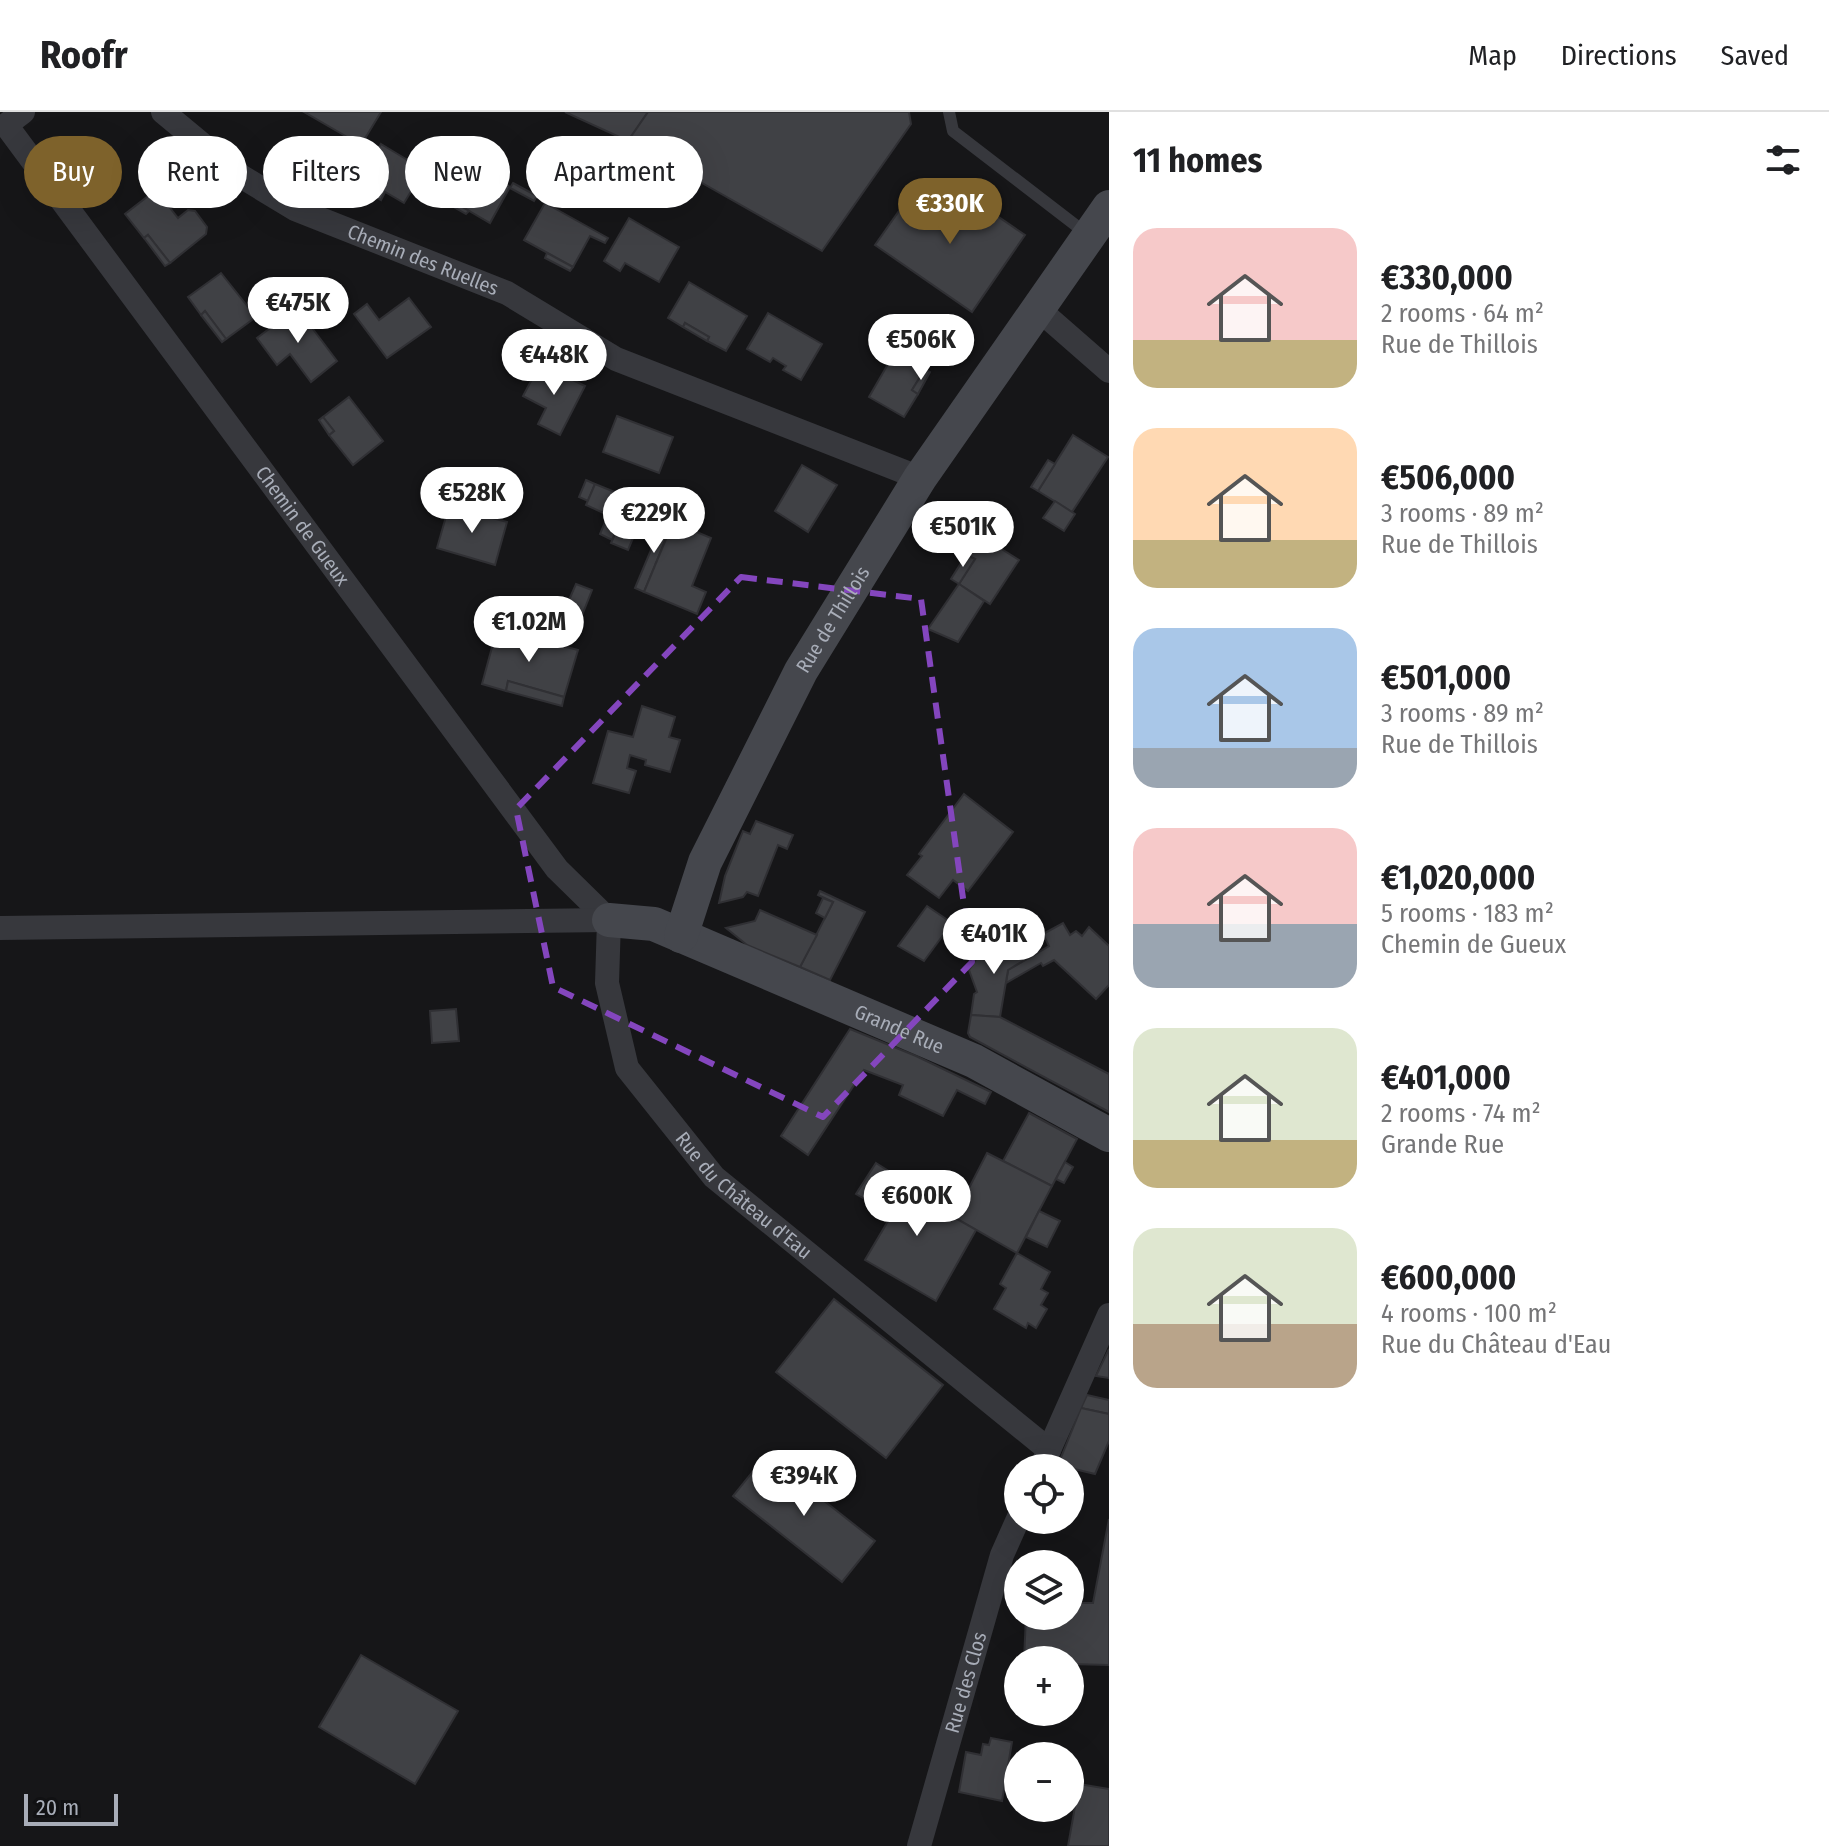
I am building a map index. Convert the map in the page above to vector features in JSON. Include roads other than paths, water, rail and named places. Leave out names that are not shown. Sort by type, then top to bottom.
[{"type":"street","name":"Chemin des Ruelles","points":[[163,112],[239,175],[295,209],[507,293],[616,359],[920,478]]},
{"type":"street","name":"Chemin de Gueux","points":[[15,118],[557,869],[609,920]]},
{"type":"street","name":"Rue de Thillois","points":[[681,936],[705,862],[801,671],[920,478],[1109,207]]},
{"type":"street","points":[[1037,308],[1109,371]]},
{"type":"street","points":[[0,928],[609,920],[654,924],[681,936]]},
{"type":"street","name":"Rue du Château d'Eau","points":[[609,920],[607,983],[627,1068],[714,1177],[1039,1454]]},
{"type":"street","name":"Grande Rue","points":[[681,936],[974,1061],[1109,1135]]},
{"type":"street","points":[[1047,1454],[1109,1315]]},
{"type":"street","name":"Rue des Clos","points":[[919,1846],[1002,1555],[1011,1534]]},
{"type":"lane","points":[[949,112],[953,131],[1089,236]]}]
